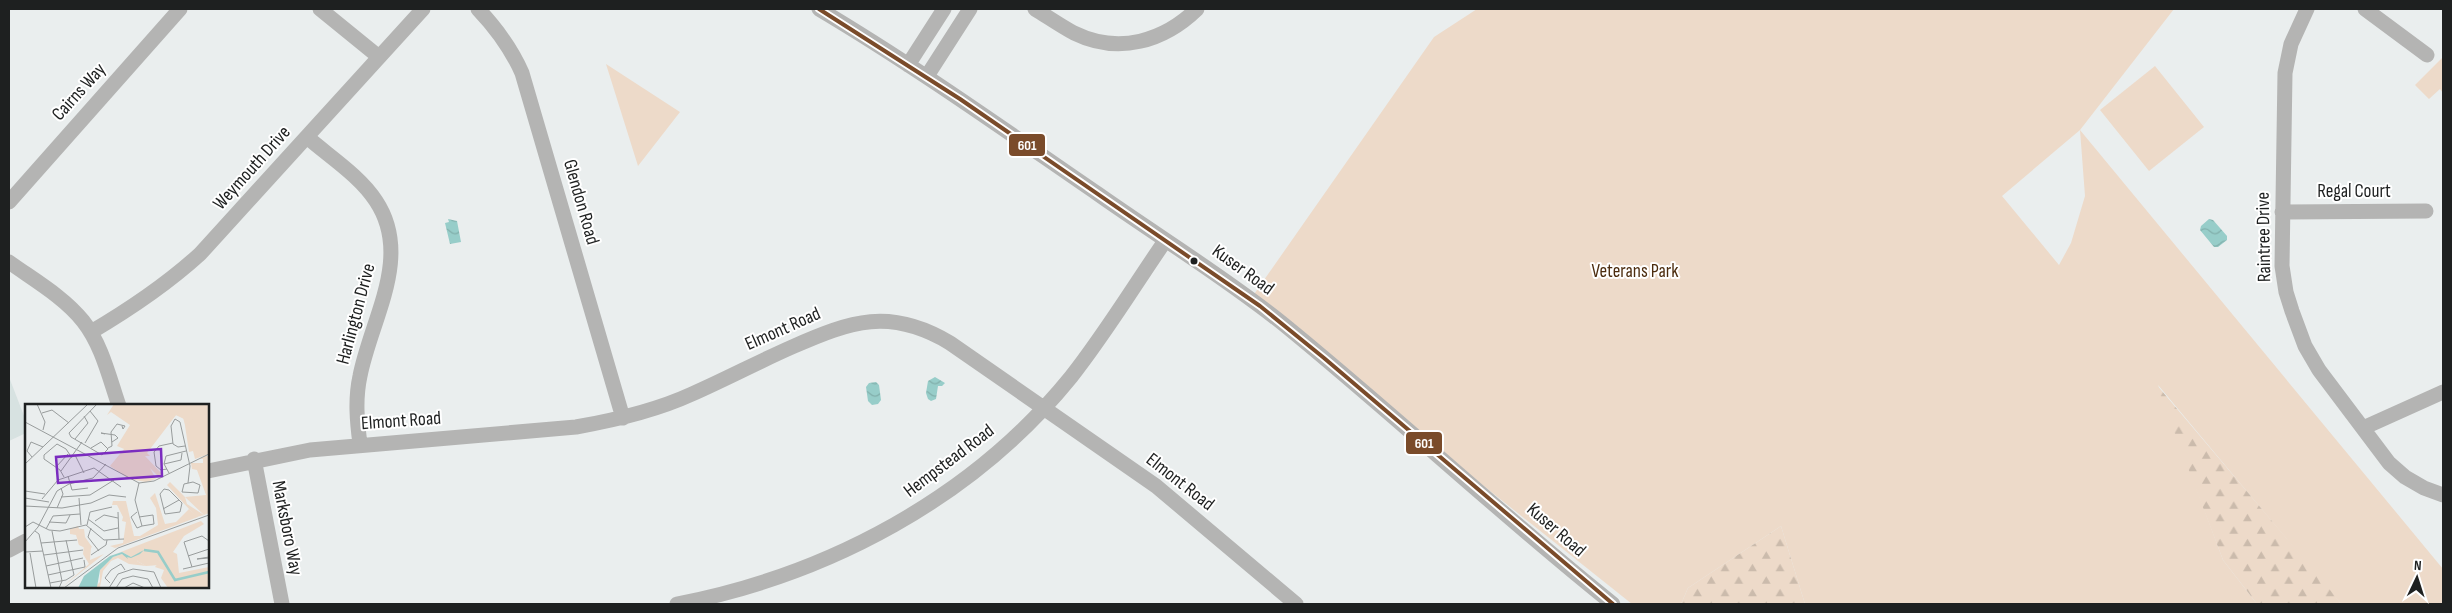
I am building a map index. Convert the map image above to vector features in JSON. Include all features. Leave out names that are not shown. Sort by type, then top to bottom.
[{"type":"street","name":"Cairns Way","points":[[9,202],[180,9]]},
{"type":"street","points":[[320,9],[379,58]]},
{"type":"street","name":"Weymouth Drive","points":[[91,332],[142,302],[172,280],[200,254],[423,9]]},
{"type":"street","name":"Glendon Road","points":[[478,9],[499,31],[513,52],[522,73],[623,418]]},
{"type":"street","name":"Kuser Road","points":[[819,9],[927,76],[1223,279],[1279,321],[1450,464],[1565,566],[1613,604]]},
{"type":"street","points":[[908,65],[944,9]]},
{"type":"street","points":[[927,76],[970,9]]},
{"type":"street","points":[[1035,9],[1074,33],[1092,40],[1129,44],[1148,40],[1166,33],[1183,23],[1198,9]]},
{"type":"street","name":"Raintree Drive","points":[[2307,9],[2290,44],[2285,73],[2282,266],[2286,292],[2305,346],[2319,370],[2389,463],[2405,477],[2424,488],[2443,495]]},
{"type":"street","points":[[2366,9],[2427,56]]},
{"type":"street","name":"Harlington Drive","points":[[307,137],[365,187],[376,202],[390,234],[392,254],[390,273],[360,374],[356,398],[360,444]]},
{"type":"street","name":"Regal Court","points":[[2282,212],[2426,211]]},
{"type":"street","name":"Hempstead Road","points":[[677,604],[751,587],[797,571],[884,531],[925,506],[965,478],[998,452],[1044,408],[1096,344],[1165,241]]},
{"type":"street","points":[[9,262],[68,305],[91,332],[100,351],[118,404]]},
{"type":"street","name":"Elmont Road","points":[[209,471],[310,450],[360,444],[576,427],[623,418],[660,407],[693,394],[727,376],[836,328],[873,321],[893,322],[917,327],[938,336],[1156,486],[1296,604]]},
{"type":"street","points":[[2363,428],[2443,392]]},
{"type":"street","name":"Marksboro Way","points":[[254,460],[282,604]]},
{"type":"street","points":[[9,550],[25,542]]},
{"type":"shaded area","points":[[9,377],[25,418],[25,433],[9,441]]},
{"type":"green space","name":"Veterans Park","points":[[1477,9],[2174,9],[2080,130],[2443,569],[2443,604],[2341,604],[2158,385],[2223,560],[2257,604],[1805,604],[1781,526],[1688,588],[1681,604],[1632,604],[1250,300],[1434,37]],"holes":[[[2080,130],[2085,196],[2071,243],[2059,265],[2002,196]]]},
{"type":"green space","points":[[2443,57],[2443,93],[2440,89],[2429,99],[2415,85]]},
{"type":"green space","points":[[606,64],[680,112],[638,166]]},
{"type":"green space","points":[[2155,66],[2204,127],[2149,171],[2100,110]]},
{"type":"green space","points":[[2156,384],[2341,604],[2257,604],[2223,560]]},
{"type":"green space","points":[[1781,526],[1805,604],[1681,604],[1688,588]]},
{"type":"water","points":[[448,219],[457,221],[461,242],[450,244],[445,223],[449,222]]},
{"type":"water","points":[[2209,219],[2213,220],[2227,236],[2227,240],[2218,247],[2214,247],[2200,230],[2201,226]]},
{"type":"water","points":[[935,377],[945,383],[942,386],[938,386],[936,399],[931,401],[926,393],[928,381]]},
{"type":"water","points":[[876,382],[879,385],[881,400],[878,404],[872,405],[868,401],[866,387],[869,383]]},
{"type":"transit line","name":"601","points":[[819,9],[960,99],[1260,306],[1324,358],[1613,604]]}]
